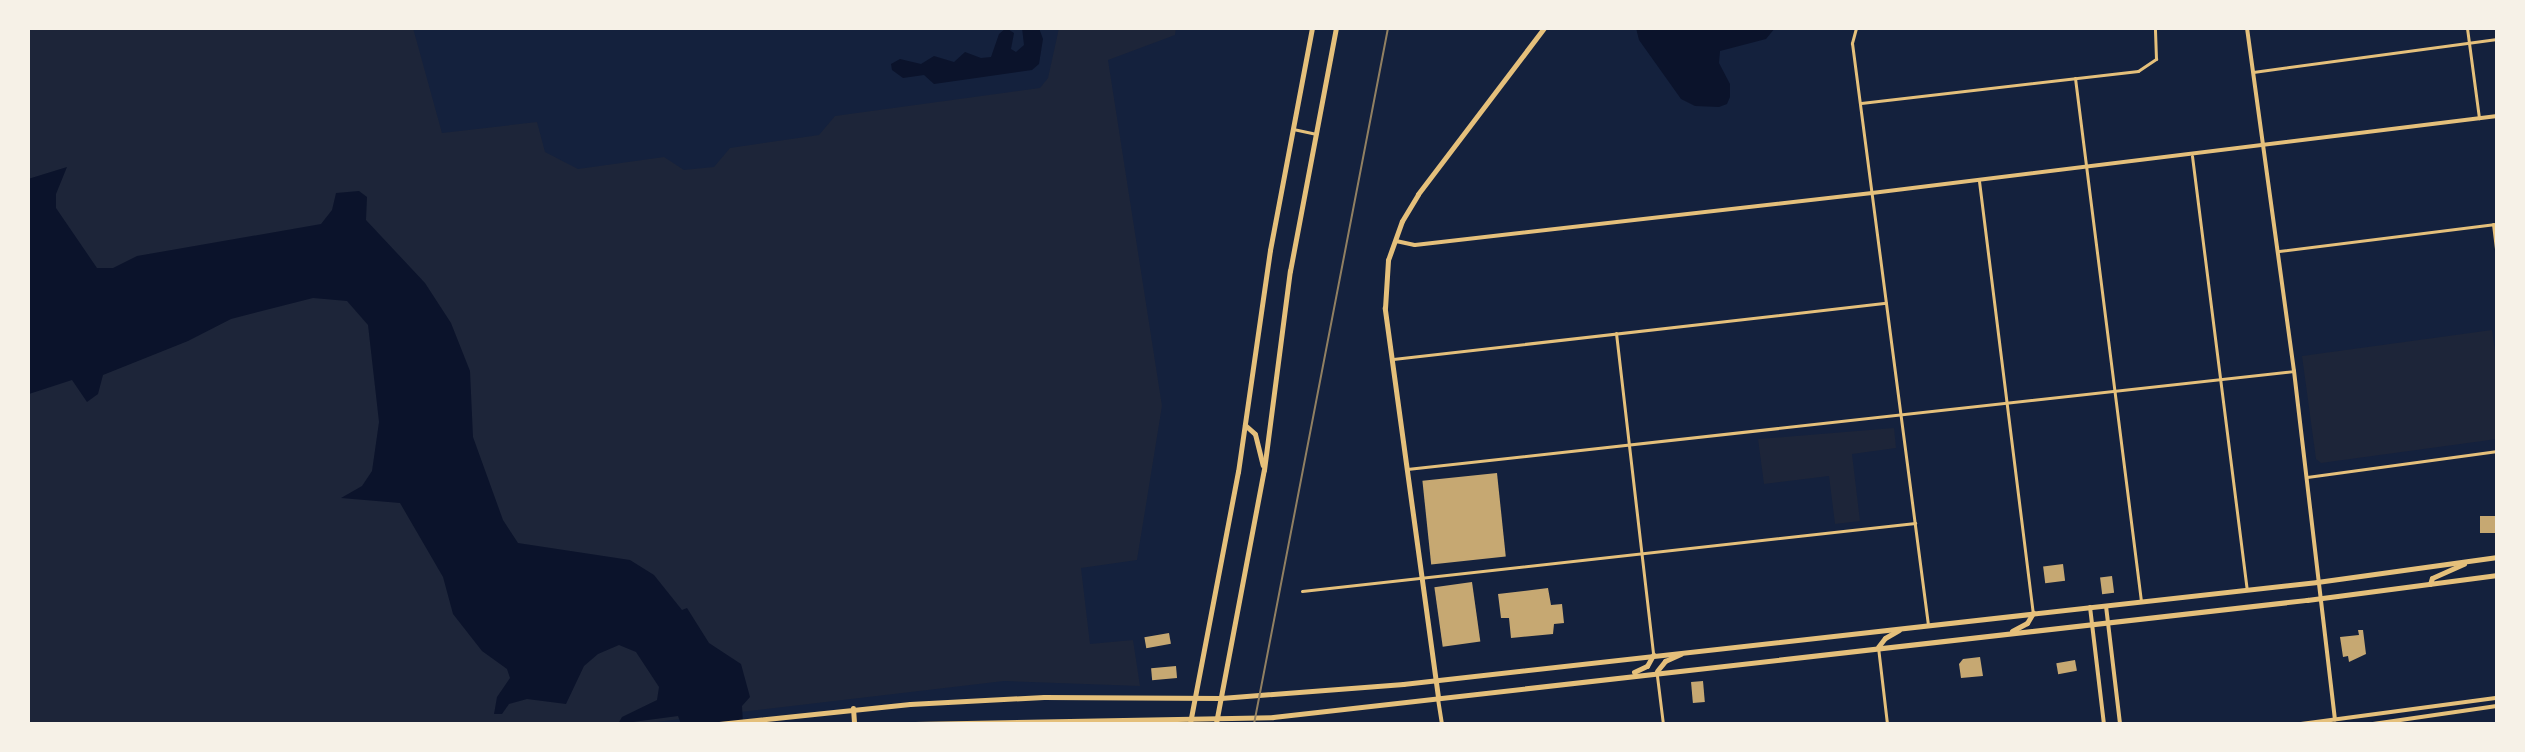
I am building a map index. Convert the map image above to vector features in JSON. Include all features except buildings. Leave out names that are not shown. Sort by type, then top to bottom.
[{"type":"main road","points":[[1190,723],[1245,425],[1267,273],[1312,28]]},
{"type":"main road","points":[[1217,722],[1264,470],[1285,302],[1336,28]]},
{"type":"main road","points":[[1438,697],[1405,469],[1384,293],[1393,240],[1418,194],[1544,28]]},
{"type":"main road","points":[[1245,425],[1255,434],[1264,470]]},
{"type":"main road","points":[[719,724],[853,708],[1044,697],[1221,698],[1435,680],[2248,590],[2497,557]]},
{"type":"main road","points":[[2430,584],[2432,578],[2469,561]]},
{"type":"main road","points":[[915,724],[1272,721],[1438,697],[2319,599],[2497,575]]},
{"type":"main road","points":[[2008,633],[2027,623],[2033,613]]},
{"type":"main road","points":[[1878,647],[1885,638],[1903,628]]},
{"type":"main road","points":[[1657,672],[1665,661],[1685,652]]},
{"type":"main road","points":[[1629,675],[1647,666],[1653,655]]},
{"type":"main road","points":[[853,708],[854,724]]},
{"type":"street","points":[[1856,28],[1852,43],[1928,625]]},
{"type":"street","points":[[1860,103],[2138,71],[2153,64],[2157,54],[2155,28]]},
{"type":"street","points":[[2247,28],[2294,371],[2336,722]]},
{"type":"street","points":[[2467,28],[2479,118]]},
{"type":"street","points":[[2253,72],[2497,39]]},
{"type":"street","points":[[2075,78],[2141,601]]},
{"type":"street","points":[[1393,240],[1415,245],[2085,169],[2496,116],[2497,124]]},
{"type":"street","points":[[1293,129],[1316,134]]},
{"type":"street","points":[[2192,156],[2248,590]]},
{"type":"street","points":[[1979,181],[2033,613]]},
{"type":"street","points":[[2278,251],[2495,224],[2497,255]]},
{"type":"street","points":[[1391,359],[1886,303]]},
{"type":"street","points":[[1616,333],[1653,655]]},
{"type":"street","points":[[1405,469],[2294,371]]},
{"type":"street","points":[[2306,477],[2497,451]]},
{"type":"street","points":[[1302,591],[1915,523]]},
{"type":"street","points":[[2106,606],[2120,724]]},
{"type":"street","points":[[2090,607],[2104,724]]},
{"type":"street","points":[[1878,647],[1887,724]]},
{"type":"street","points":[[1657,672],[1663,724]]},
{"type":"street","points":[[1438,697],[1442,724]]},
{"type":"street","points":[[2301,724],[2336,722],[2497,698]]},
{"type":"street","points":[[2373,724],[2497,706]]},
{"type":"shaded area","points":[[28,28],[413,28],[442,133],[537,122],[545,152],[578,169],[664,157],[684,170],[714,167],[730,148],[819,135],[835,116],[1040,88],[1048,78],[1059,28],[1176,28],[1175,35],[1108,60],[1162,406],[1137,560],[1081,568],[1090,644],[1133,640],[1140,686],[1004,681],[639,724],[28,724]]},
{"type":"shaded area","points":[[1006,28],[1014,33],[1011,49],[1016,52],[1024,45],[1022,28],[1039,28],[1043,39],[1039,64],[1032,70],[934,84],[924,75],[903,78],[892,70],[891,64],[900,59],[921,64],[934,56],[954,62],[965,52],[981,58],[991,57],[999,34]]},
{"type":"shaded area","points":[[1636,28],[1775,28],[1766,39],[1720,51],[1719,63],[1730,84],[1730,97],[1727,104],[1719,107],[1695,106],[1681,99],[1639,40]]},
{"type":"shaded area","points":[[67,167],[56,194],[56,208],[97,268],[113,268],[137,256],[321,224],[332,210],[336,193],[359,191],[367,197],[366,220],[425,283],[451,323],[470,371],[473,437],[503,520],[518,543],[630,560],[654,575],[682,610],[687,608],[709,643],[741,664],[750,697],[742,706],[743,724],[681,724],[678,716],[618,724],[622,717],[657,700],[659,687],[636,652],[619,645],[598,654],[584,666],[566,704],[527,699],[509,704],[502,714],[494,714],[497,697],[510,678],[507,669],[482,651],[453,614],[443,577],[400,503],[341,498],[362,486],[372,471],[379,422],[368,325],[347,301],[313,298],[231,319],[188,341],[103,375],[98,394],[87,402],[72,380],[29,394],[28,179]]},
{"type":"shaded area","points":[[2492,330],[2497,366],[2497,439],[2321,463],[2316,459],[2302,356]]},
{"type":"shaded area","points":[[1894,428],[1896,448],[1852,454],[1860,521],[1835,524],[1829,476],[1764,484],[1758,439]]},
{"type":"railway","points":[[1254,724],[1388,28]]}]
